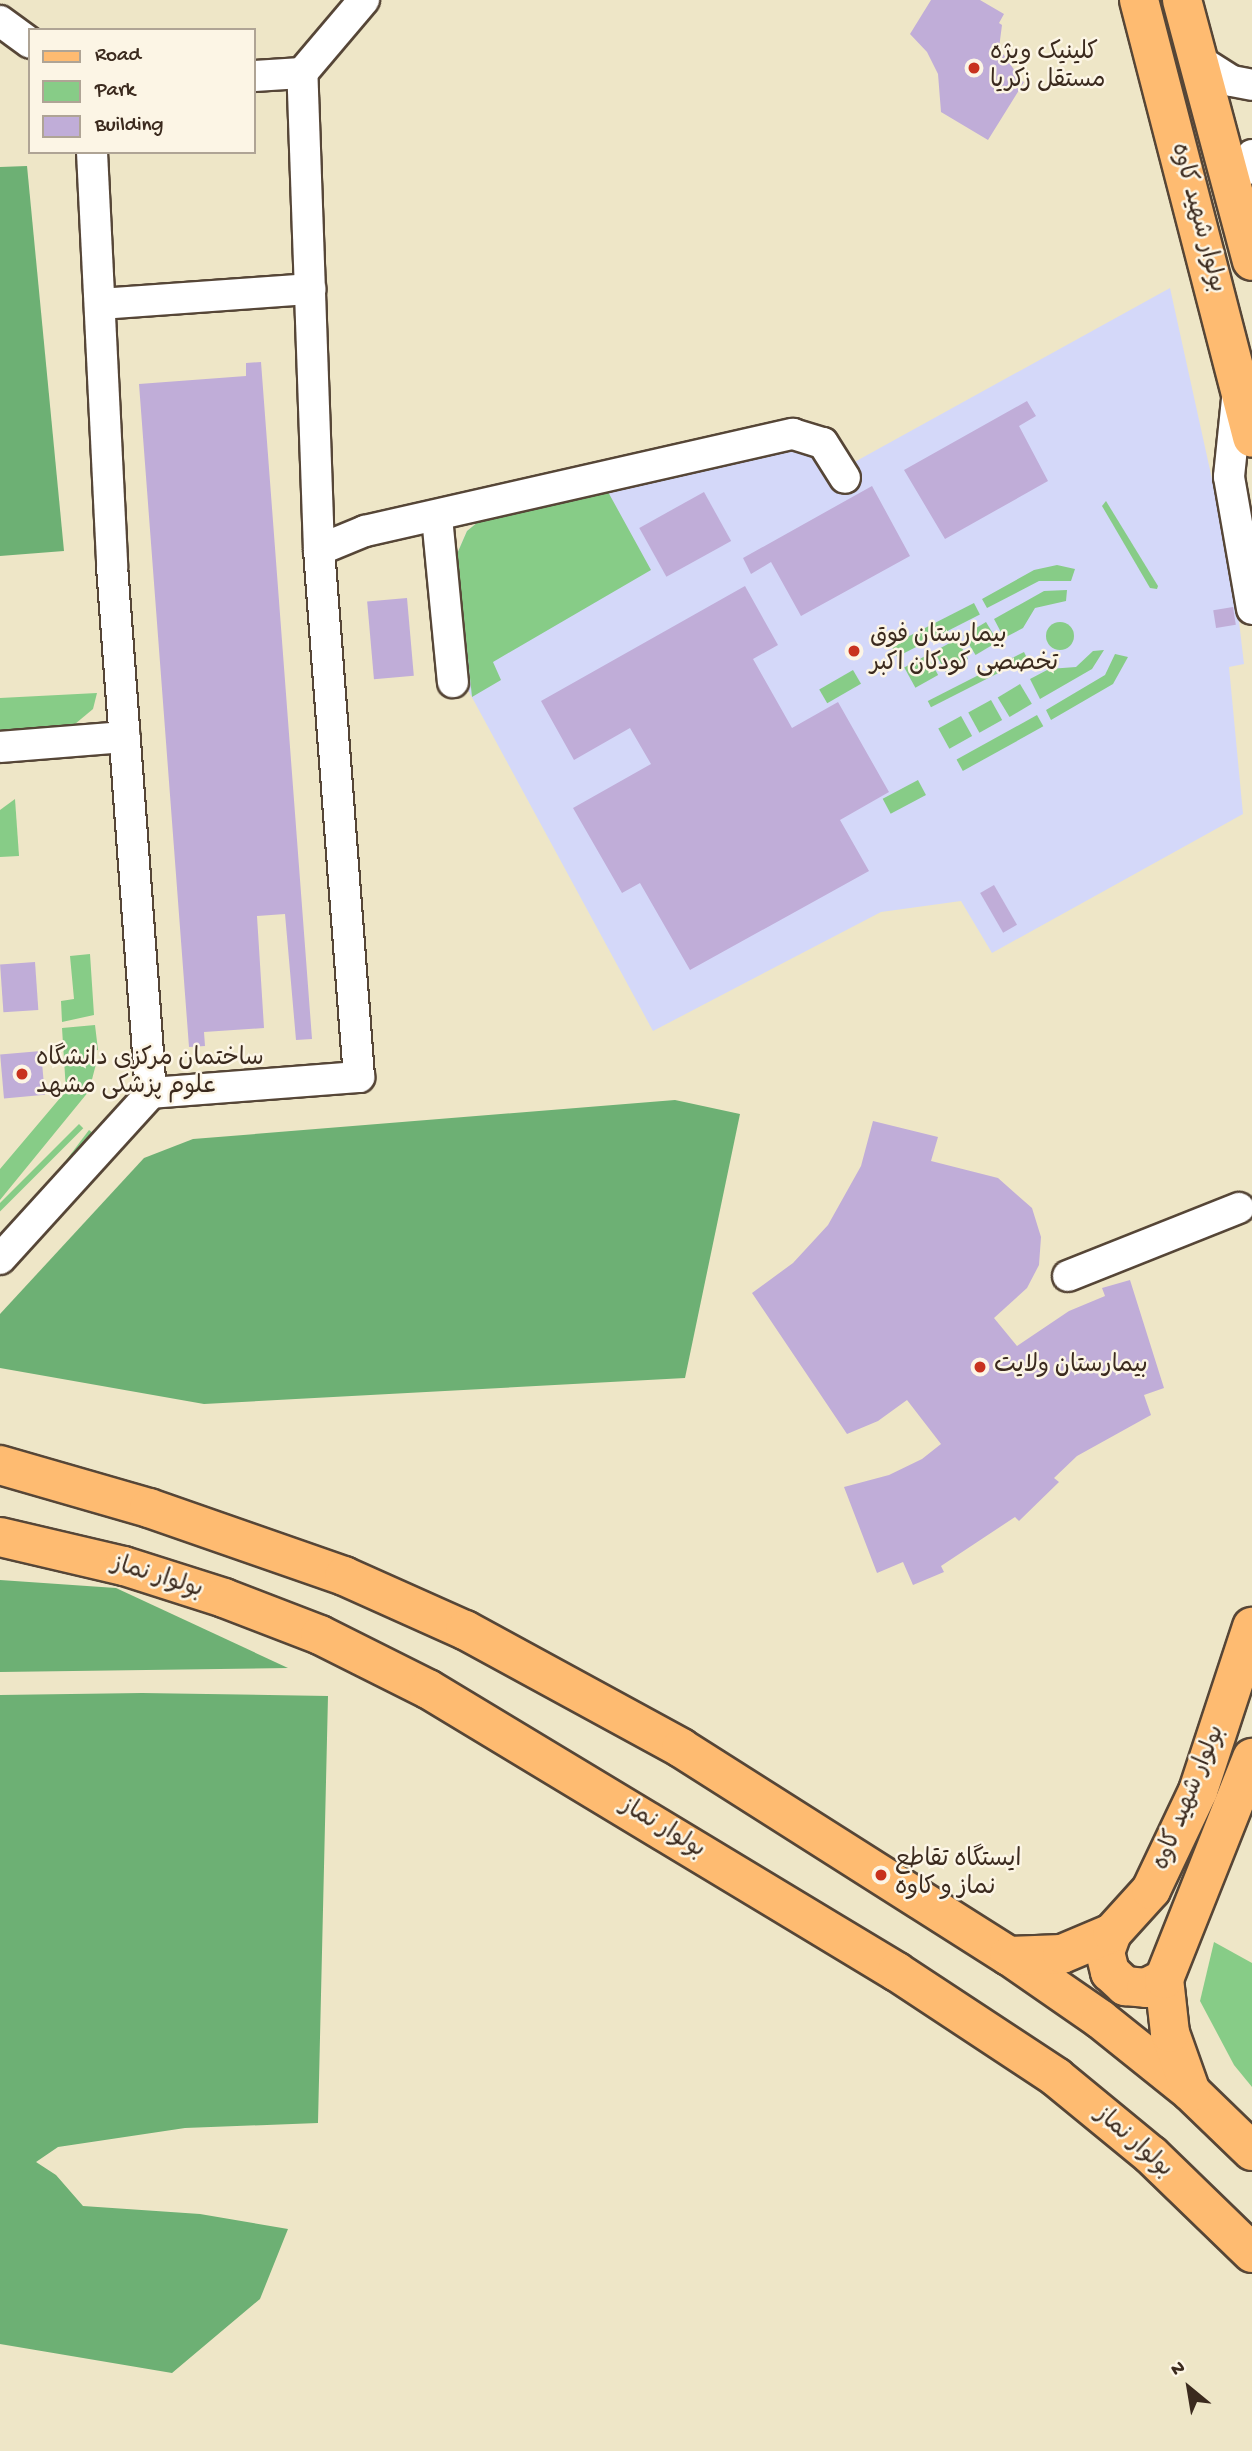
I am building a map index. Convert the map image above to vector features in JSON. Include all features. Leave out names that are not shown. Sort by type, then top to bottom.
[{"type":"main road","name":"بولوار شهید کاوه","points":[[1139,0],[1239,374],[1252,438]]},
{"type":"main road","name":"بولوار شهید کاوه","points":[[1182,0],[1197,59],[1242,171],[1252,261]]},
{"type":"main road","points":[[0,1465],[149,1508],[344,1576],[465,1630],[681,1748],[1009,1956],[1191,2092],[1252,2151]]},
{"type":"main road","name":"بولوار نماز","points":[[0,1537],[124,1566],[224,1598],[320,1635],[428,1689],[897,1972],[1056,2077],[1151,2155],[1252,2253]]},
{"type":"main road","name":"بولوار شهید کاوه","points":[[1009,1956],[1062,1954],[1112,1933],[1151,1890],[1198,1791],[1252,1627]]},
{"type":"main road","name":"بولوار شهید کاوه","points":[[1191,2092],[1170,2033],[1164,1979],[1252,1758]]},
{"type":"main road","points":[[1112,1933],[1105,1952],[1110,1972],[1125,1986],[1146,1988],[1164,1979]]},
{"type":"street","points":[[4,1245],[151,1093],[359,1077],[319,550],[302,73],[365,0]]},
{"type":"street","points":[[0,21],[28,42]]},
{"type":"street","points":[[1197,59],[1232,81],[1252,85]]},
{"type":"street","points":[[256,76],[302,73]]},
{"type":"street","points":[[92,154],[112,566],[151,1093]]},
{"type":"street","points":[[101,304],[310,289]]},
{"type":"street","points":[[1239,374],[1229,477],[1252,609]]},
{"type":"street","points":[[319,550],[365,531],[437,517],[793,433],[823,443],[845,478]]},
{"type":"street","points":[[437,517],[453,682]]},
{"type":"street","points":[[0,747],[125,737]]},
{"type":"street","points":[[1068,1276],[1239,1208]]},
{"type":"shaded area","name":"بیمارستان فوق تخصصی کودکان اکبر","points":[[1170,288],[1234,579],[1244,664],[1229,667],[1243,814],[992,953],[961,901],[881,912],[653,1031],[468,690],[457,554],[467,531],[478,522],[794,444],[811,448],[831,475]]},
{"type":"green space","points":[[27,166],[64,551],[0,556],[0,167]]},
{"type":"green space","points":[[607,490],[651,570],[493,662],[501,680],[472,697],[457,554],[467,531],[478,522]]},
{"type":"green space","points":[[1106,501],[1158,586],[1157,589],[1150,588],[1102,506]]},
{"type":"green space","points":[[1057,565],[1075,569],[1071,581],[1039,581],[987,608],[982,599],[1034,570]]},
{"type":"green space","points":[[1067,590],[1066,601],[1035,608],[1023,628],[1004,638],[994,619],[1044,591]]},
{"type":"green space","points":[[974,603],[980,615],[897,657],[891,645]]},
{"type":"green space","points":[[986,622],[998,642],[976,655],[964,635]]},
{"type":"green space","points":[[1060,622],[1070,626],[1074,636],[1070,646],[1060,650],[1050,646],[1046,636],[1050,626]]},
{"type":"green space","points":[[957,639],[968,659],[945,672],[934,652]]},
{"type":"green space","points":[[1104,650],[1092,669],[1040,699],[1030,679],[1049,669],[1076,667],[1093,651]]},
{"type":"green space","points":[[1024,652],[1027,658],[931,707],[928,701]]},
{"type":"green space","points":[[1115,654],[1128,657],[1113,684],[1051,720],[1046,710],[1105,675]]},
{"type":"green space","points":[[927,655],[938,675],[915,688],[904,668]]},
{"type":"green space","points":[[853,670],[861,684],[827,703],[819,690]]},
{"type":"green space","points":[[1020,684],[1032,704],[1010,717],[998,697]]},
{"type":"green space","points":[[97,693],[93,709],[69,729],[0,734],[0,698]]},
{"type":"green space","points":[[991,700],[1002,720],[979,733],[968,713]]},
{"type":"green space","points":[[1037,715],[1043,726],[963,771],[957,760]]},
{"type":"green space","points":[[961,716],[972,736],[949,749],[938,729]]},
{"type":"green space","points":[[918,780],[926,795],[891,814],[883,799]]},
{"type":"green space","points":[[15,799],[19,856],[0,857],[0,810]]},
{"type":"green space","points":[[90,954],[94,1015],[62,1022],[61,1001],[74,999],[70,956]]},
{"type":"green space","points":[[95,1025],[98,1050],[84,1052],[85,1059],[95,1059],[96,1064],[89,1091],[0,1200],[0,1169],[66,1091],[62,1028]]},
{"type":"green space","points":[[675,1100],[740,1114],[685,1378],[204,1404],[0,1368],[0,1314],[144,1158],[193,1139]]},
{"type":"green space","points":[[79,1124],[83,1128],[0,1211],[0,1203]]},
{"type":"green space","points":[[89,1130],[93,1133],[18,1233],[14,1230]]},
{"type":"green space","points":[[0,1580],[116,1588],[288,1668],[0,1672]]},
{"type":"green space","points":[[142,1693],[328,1696],[318,2123],[185,2128],[58,2147],[36,2162],[56,2175],[83,2206],[200,2214],[288,2229],[260,2299],[172,2373],[0,2344],[0,1695]]},
{"type":"green space","points":[[1214,1942],[1252,1963],[1252,2087],[1234,2065],[1200,2001]]},
{"type":"building","name":"کلینیک ویژه مستقل زکریا","points":[[931,0],[980,0],[1004,14],[999,23],[1002,25],[999,48],[1015,71],[1013,75],[1024,82],[988,140],[941,112],[938,74],[927,52],[910,34]]},
{"type":"building","points":[[261,362],[312,1039],[296,1040],[285,914],[257,916],[264,1028],[204,1032],[205,1046],[189,1047],[139,384],[246,376],[246,363]]},
{"type":"building","points":[[1027,401],[1036,416],[1019,426],[1048,481],[945,539],[904,470]]},
{"type":"building","points":[[872,486],[910,556],[801,616],[771,562],[751,574],[743,558]]},
{"type":"building","points":[[704,492],[731,541],[666,577],[639,528]]},
{"type":"building","points":[[745,586],[778,645],[753,659],[792,728],[838,702],[889,792],[840,820],[869,871],[690,970],[640,883],[622,893],[573,808],[651,764],[630,728],[574,760],[541,701]]},
{"type":"building","points":[[407,598],[414,676],[374,679],[367,601]]},
{"type":"building","points":[[1233,607],[1236,625],[1216,628],[1213,610]]},
{"type":"building","points":[[994,885],[1017,925],[1003,933],[980,893]]},
{"type":"building","name":"ساختمان مرکزی دانشگاه علوم پزشکی مشهد","points":[[35,962],[38,1010],[3,1012],[0,964]]},
{"type":"building","name":"ساختمان مرکزی دانشگاه علوم پزشکی مشهد","points":[[41,1051],[45,1095],[4,1098],[0,1055]]},
{"type":"building","name":"بیمارستان ولایت","points":[[873,1121],[938,1137],[931,1161],[998,1178],[1032,1208],[1041,1237],[1039,1265],[1027,1288],[994,1318],[1017,1346],[1069,1311],[1105,1296],[1102,1288],[1130,1280],[1164,1388],[1144,1395],[1151,1415],[1077,1456],[1054,1478],[1059,1482],[1019,1521],[1015,1517],[941,1566],[944,1572],[913,1585],[903,1562],[877,1573],[844,1487],[889,1475],[922,1459],[941,1444],[907,1400],[878,1421],[847,1434],[752,1293],[793,1263],[828,1225],[861,1166]]},
{"type":"place","name":"کلینیک ویژه مستقل زکریا","points":[[974,68]]},
{"type":"place","name":"بیمارستان فوق تخصصی کودکان اکبر","points":[[854,651]]},
{"type":"place","name":"ساختمان مرکزی دانشگاه علوم پزشکی مشهد","points":[[22,1074]]},
{"type":"place","name":"بیمارستان ولایت","points":[[980,1367]]},
{"type":"place","name":"ایستگاه تقاطع نماز و کاوه","points":[[881,1875]]}]
